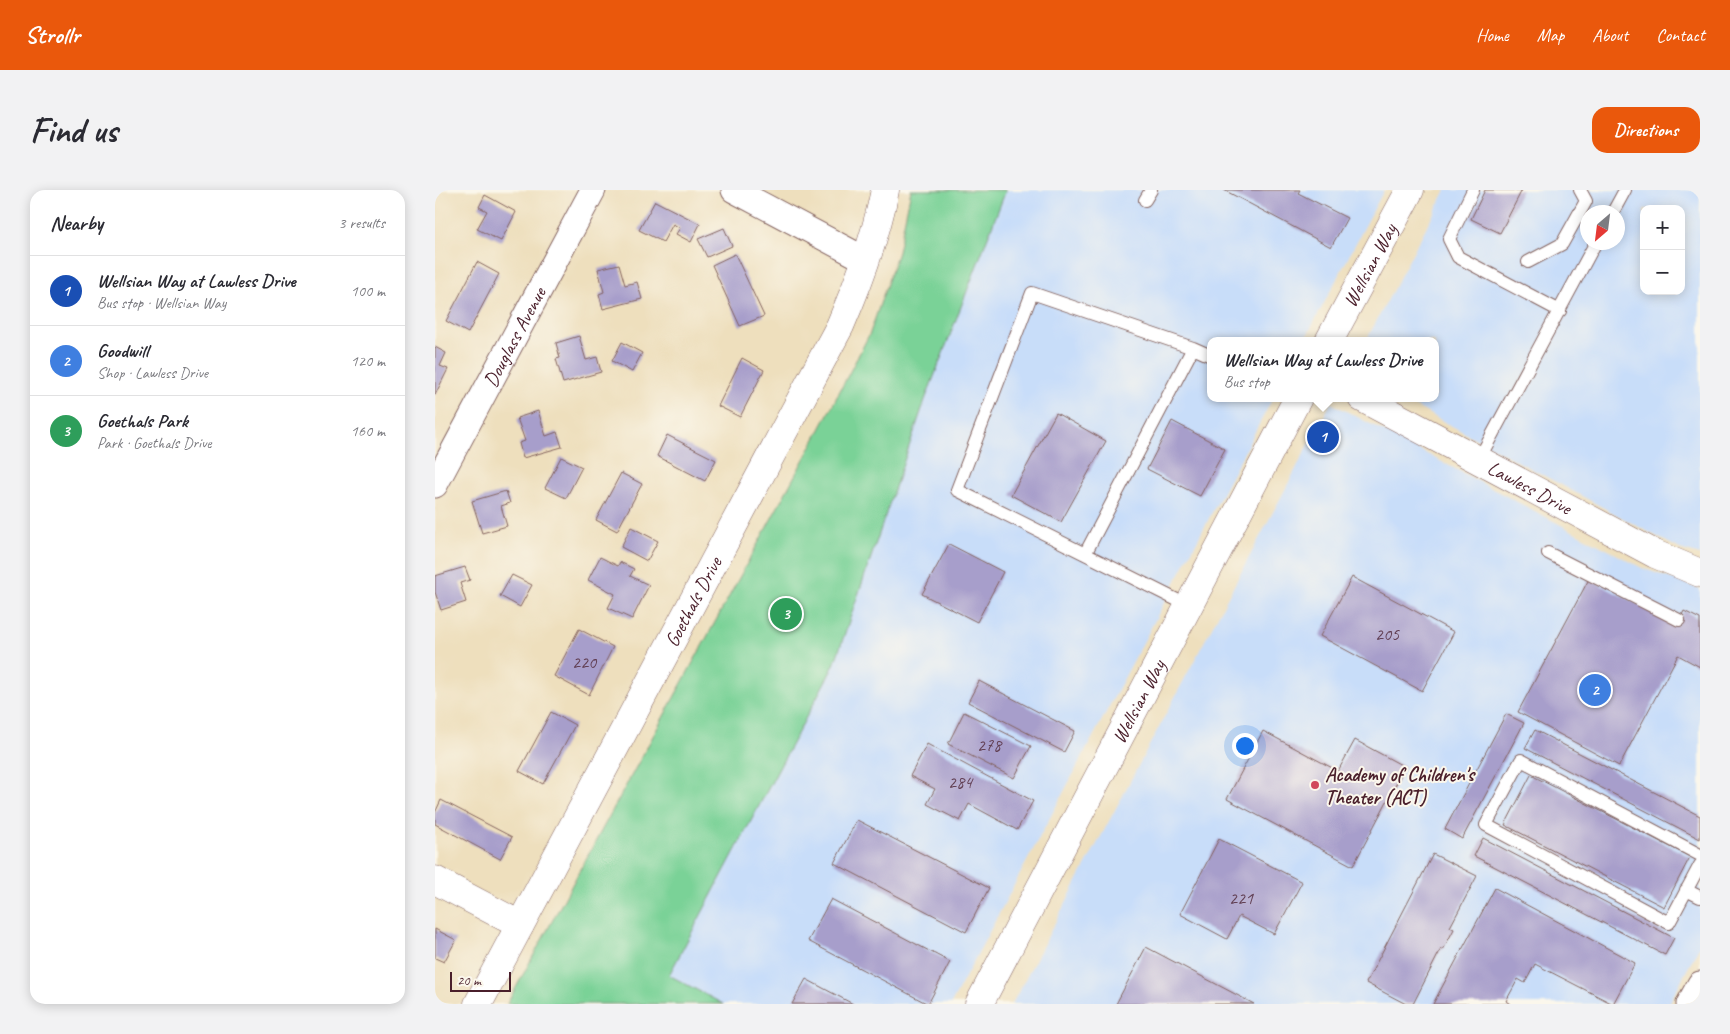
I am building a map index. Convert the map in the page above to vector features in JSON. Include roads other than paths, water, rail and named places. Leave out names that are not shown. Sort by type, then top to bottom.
[{"type":"street","name":"Douglass Avenue","points":[[435,484],[593,190]]},
{"type":"street","points":[[734,190],[866,260]]},
{"type":"street","name":"Goethals Drive","points":[[478,1004],[839,326],[866,260],[885,190]]},
{"type":"street","name":"Wellsian Way","points":[[1331,337],[1409,190]]},
{"type":"street","name":"Wellsian Way","points":[[979,1004],[1296,402]]},
{"type":"street","name":"Lawless Drive","points":[[1369,402],[1655,554],[1700,573]]},
{"type":"street","points":[[435,880],[520,925]]},
{"type":"street","points":[[1689,1004],[1700,984]]},
{"type":"lane","points":[[1473,190],[1449,239],[1458,257],[1560,310]]},
{"type":"lane","points":[[1528,262],[1563,244],[1586,201],[1580,190]]},
{"type":"lane","points":[[1617,205],[1625,190]]},
{"type":"lane","points":[[1478,461],[1592,250]]},
{"type":"lane","points":[[1189,606],[957,490],[1032,293],[1207,354]]},
{"type":"lane","points":[[1085,554],[1193,348]]},
{"type":"lane","points":[[1548,552],[1679,620]]},
{"type":"lane","points":[[1700,856],[1521,760],[1486,825],[1669,923],[1700,865]]},
{"type":"lane","points":[[1686,890],[1700,897]]},
{"type":"place","name":"Wellsian Way at Lawless Drive","points":[[1323,437]]},
{"type":"place","name":"Goethals Park","points":[[786,614]]},
{"type":"place","name":"Goodwill","points":[[1595,690]]},
{"type":"place","name":"Academy of Children's Theater (ACT)","points":[[1315,785]]}]
